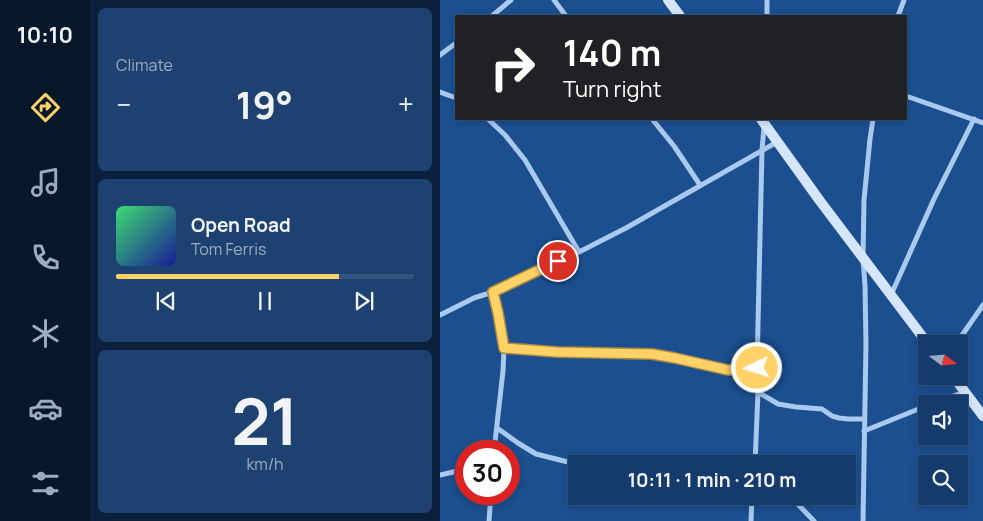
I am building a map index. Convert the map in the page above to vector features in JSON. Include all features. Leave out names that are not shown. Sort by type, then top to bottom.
[{"type":"street","points":[[493,15],[511,0]]},
{"type":"street","points":[[554,0],[565,15]]},
{"type":"street","points":[[668,0],[679,15]]},
{"type":"street","points":[[767,0],[767,15]]},
{"type":"street","points":[[898,15],[904,0]]},
{"type":"street","points":[[440,55],[455,44]]},
{"type":"street","points":[[440,92],[455,98]]},
{"type":"street","points":[[907,96],[983,123]]},
{"type":"street","points":[[890,295],[934,199],[974,119]]},
{"type":"street","points":[[489,120],[505,135],[525,160],[579,252]]},
{"type":"street","points":[[653,120],[674,146],[700,184]]},
{"type":"street","points":[[763,120],[820,201],[921,335]]},
{"type":"street","points":[[756,455],[763,120]]},
{"type":"street","points":[[863,521],[866,344],[863,258],[864,200],[873,120]]},
{"type":"street","points":[[440,315],[579,252],[626,228],[778,141]]},
{"type":"street","points":[[493,292],[504,348],[504,371],[495,440]]},
{"type":"street","points":[[962,335],[983,305]]},
{"type":"street","points":[[504,348],[557,352],[652,354],[728,370],[757,368]]},
{"type":"street","points":[[960,385],[982,412]]},
{"type":"street","points":[[758,392],[778,404],[822,409],[832,416],[840,418],[864,419]]},
{"type":"street","points":[[957,395],[965,392]]},
{"type":"street","points":[[864,431],[918,409]]},
{"type":"street","points":[[497,428],[536,454],[568,462]]},
{"type":"street","points":[[440,475],[455,472]]},
{"type":"street","points":[[489,521],[490,505]]},
{"type":"street","points":[[751,521],[752,505]]},
{"type":"street","points":[[799,505],[814,521]]},
{"type":"route","points":[[558,261],[493,292],[504,348],[557,352],[652,354],[728,370],[757,368]]}]
